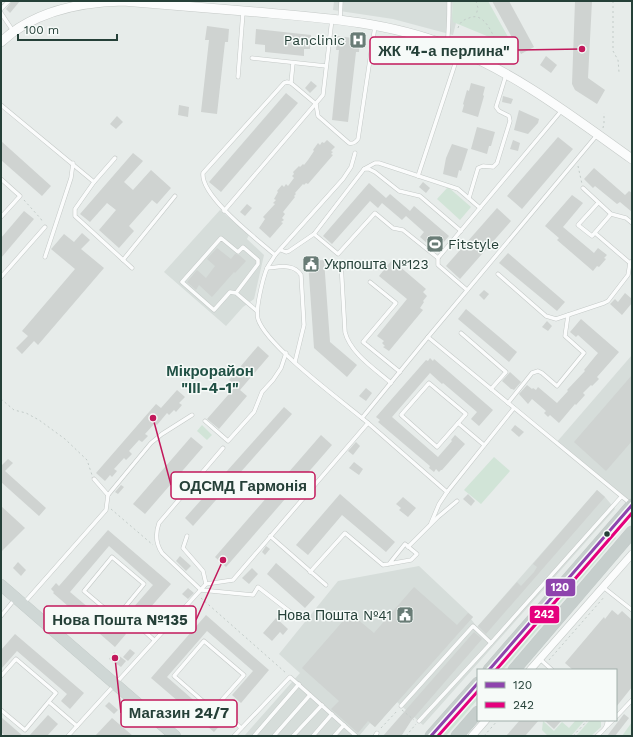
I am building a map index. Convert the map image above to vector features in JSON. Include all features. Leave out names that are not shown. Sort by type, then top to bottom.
[{"type":"highway","points":[[490,669],[631,507]]},
{"type":"highway","points":[[515,669],[632,532]]},
{"type":"highway","points":[[430,736],[477,684]]},
{"type":"highway","points":[[457,736],[477,713]]},
{"type":"main road","points":[[1,585],[175,736]]},
{"type":"street","points":[[1,42],[14,32],[42,16],[68,7],[123,1],[336,20],[375,26],[400,31],[447,46],[507,74],[632,159]]},
{"type":"street","points":[[531,669],[602,586],[632,554]]},
{"type":"street","points":[[472,736],[485,721]]},
{"type":"lane","points":[[1,9],[9,1]]},
{"type":"lane","points":[[224,210],[323,95],[326,66],[341,1]]},
{"type":"lane","points":[[447,46],[450,26],[450,1]]},
{"type":"lane","points":[[238,77],[244,11]]},
{"type":"lane","points":[[1,13],[14,32]]},
{"type":"lane","points":[[275,255],[224,210],[205,184],[202,178],[203,173],[284,83],[287,82],[291,83],[316,104],[318,116],[349,143],[353,144],[356,142],[358,139],[375,26]]},
{"type":"lane","points":[[418,176],[460,51]]},
{"type":"lane","points":[[252,58],[326,66]]},
{"type":"lane","points":[[291,83],[294,63]]},
{"type":"lane","points":[[469,198],[478,168],[483,166],[493,167],[497,164],[510,119],[507,115],[498,111],[496,107],[507,74]]},
{"type":"lane","points":[[1,105],[73,163],[94,182]]},
{"type":"lane","points":[[467,290],[438,265],[438,258],[562,110]]},
{"type":"lane","points":[[362,418],[576,159],[598,135]]},
{"type":"lane","points":[[355,153],[351,167],[343,179],[275,255],[267,268],[256,312],[260,326],[295,362],[447,492]]},
{"type":"lane","points":[[114,158],[94,182],[75,209],[76,216],[132,268]]},
{"type":"lane","points":[[45,257],[71,178],[73,163]]},
{"type":"lane","points":[[281,250],[286,252],[289,251],[314,234],[364,169],[375,163],[458,189],[480,208]]},
{"type":"lane","points":[[364,169],[369,169],[375,172],[399,191],[420,196],[462,231]]},
{"type":"lane","points":[[1,179],[20,196],[1,217]]},
{"type":"lane","points":[[583,188],[611,214],[626,218],[632,223]]},
{"type":"lane","points":[[123,260],[175,196]]},
{"type":"lane","points":[[598,203],[578,225],[592,236],[611,214]]},
{"type":"lane","points":[[314,234],[338,254],[375,213],[393,228],[403,230],[438,258]]},
{"type":"lane","points":[[1,277],[45,228]]},
{"type":"lane","points":[[498,274],[549,318],[556,319],[604,304],[628,275],[631,262],[595,233]]},
{"type":"lane","points":[[236,293],[258,264],[258,260],[243,247],[238,252],[221,238],[182,282],[214,310],[230,292],[236,293],[256,312]]},
{"type":"lane","points":[[341,263],[345,332],[348,342],[354,350],[392,383]]},
{"type":"lane","points":[[267,268],[291,267],[296,269],[301,275],[304,325],[295,362]]},
{"type":"lane","points":[[370,282],[396,303],[363,342],[400,372]]},
{"type":"lane","points":[[508,403],[532,373],[538,371],[542,373],[557,386],[584,353],[565,336],[568,315]]},
{"type":"lane","points":[[461,333],[506,372],[491,389]]},
{"type":"lane","points":[[428,337],[621,497],[631,507]]},
{"type":"lane","points":[[205,420],[228,441],[254,412],[262,392],[281,368],[286,353]]},
{"type":"lane","points":[[429,383],[466,414],[458,423],[437,447],[401,415],[429,383]]},
{"type":"lane","points":[[431,524],[439,504],[447,492],[514,408]]},
{"type":"lane","points":[[1,616],[20,601],[106,510],[108,495],[151,443],[162,434],[192,416]]},
{"type":"lane","points":[[68,736],[206,584],[233,580],[368,423]]},
{"type":"lane","points":[[458,423],[484,445]]},
{"type":"lane","points":[[223,448],[159,523],[156,535],[159,549],[201,590],[252,595],[258,587],[293,614]]},
{"type":"lane","points":[[94,479],[108,495]]},
{"type":"lane","points":[[418,722],[491,643],[621,497]]},
{"type":"lane","points":[[408,547],[457,501]]},
{"type":"lane","points":[[310,572],[344,533],[383,566],[411,560],[417,554],[405,544],[389,564]]},
{"type":"lane","points":[[187,536],[183,548],[203,570],[206,584]]},
{"type":"lane","points":[[270,536],[326,585]]},
{"type":"lane","points":[[112,558],[144,584],[122,611],[116,618],[84,591],[112,558]]},
{"type":"lane","points":[[602,586],[632,610]]},
{"type":"lane","points":[[122,611],[154,640]]},
{"type":"lane","points":[[401,706],[473,626],[491,643]]},
{"type":"lane","points":[[204,641],[244,675],[217,706],[213,710],[174,676],[204,641]]},
{"type":"lane","points":[[1,676],[16,659],[56,694],[25,730],[1,710]]},
{"type":"lane","points":[[540,659],[551,669]]},
{"type":"lane","points":[[234,736],[290,677],[356,736]]},
{"type":"lane","points":[[254,736],[299,684]]},
{"type":"lane","points":[[274,736],[310,695]]},
{"type":"lane","points":[[617,716],[632,700]]},
{"type":"lane","points":[[49,702],[77,726]]},
{"type":"lane","points":[[293,736],[322,705]]},
{"type":"lane","points":[[217,706],[241,728]]},
{"type":"lane","points":[[313,736],[332,714]]},
{"type":"lane","points":[[605,728],[607,721]]},
{"type":"lane","points":[[597,736],[612,721]]},
{"type":"lane","points":[[334,736],[344,725]]},
{"type":"path","points":[[476,1],[478,8],[476,16]]},
{"type":"path","points":[[613,1],[613,51],[618,60],[619,72]]},
{"type":"path","points":[[458,28],[461,22],[476,16]]},
{"type":"path","points":[[476,16],[484,21],[497,45]]},
{"type":"path","points":[[598,135],[603,129],[604,113]]},
{"type":"path","points":[[576,159],[583,188]]},
{"type":"path","points":[[20,196],[41,219],[45,228]]},
{"type":"path","points":[[1,399],[14,410],[26,413],[39,420],[65,439],[87,460],[89,470],[94,479]]},
{"type":"path","points":[[107,505],[162,553]]},
{"type":"path","points":[[546,665],[609,592]]},
{"type":"path","points":[[196,594],[290,677]]},
{"type":"path","points":[[376,735],[399,708],[418,722],[406,736]]},
{"type":"path","points":[[484,736],[497,721]]},
{"type":"path","points":[[573,736],[587,721]]},
{"type":"shaded area","points":[[334,1],[453,1],[452,16],[456,23],[453,35],[393,19],[333,10]]},
{"type":"shaded area","points":[[220,210],[249,235],[247,239],[264,255],[254,299],[243,307],[226,326],[164,272]]},
{"type":"shaded area","points":[[632,355],[632,505],[556,443]]},
{"type":"shaded area","points":[[597,490],[615,509],[423,725],[397,702],[375,727],[370,723],[359,736],[245,735],[300,673],[279,654],[338,581],[419,566],[473,617],[471,619],[477,627]]},
{"type":"green space","points":[[453,1],[488,1],[517,53],[499,41],[453,22]]},
{"type":"green space","points":[[448,187],[471,207],[460,220],[437,199]]},
{"type":"green space","points":[[202,425],[212,435],[207,440],[197,431]]},
{"type":"green space","points":[[494,457],[510,471],[481,504],[464,490]]},
{"type":"green space","points":[[613,535],[616,538],[504,669],[498,669]]},
{"type":"green space","points":[[477,693],[477,700],[446,736],[439,736]]},
{"type":"green space","points":[[543,721],[554,731],[562,722],[569,728],[575,721],[584,721],[571,736],[548,736],[542,730]]},
{"type":"green space","points":[[589,721],[601,722],[601,727],[591,736],[576,736]]},
{"type":"green space","points":[[632,722],[632,736],[622,736]]},
{"type":"building","points":[[12,1],[20,1],[10,13],[6,9]]},
{"type":"building","points":[[492,1],[509,1],[534,47],[521,54]]},
{"type":"building","points":[[575,1],[592,1],[588,78],[605,90],[597,104],[575,90],[572,84]]},
{"type":"building","points":[[207,26],[229,29],[228,42],[225,42],[217,114],[201,112],[209,40],[205,40]]},
{"type":"building","points":[[256,29],[311,35],[310,49],[304,49],[304,56],[265,52],[265,45],[255,44]]},
{"type":"building","points":[[337,36],[360,39],[359,52],[356,52],[348,122],[332,120],[339,50],[336,50]]},
{"type":"building","points":[[546,56],[557,65],[551,73],[540,65]]},
{"type":"building","points":[[311,81],[317,86],[310,93],[305,88]]},
{"type":"building","points":[[471,83],[485,87],[478,117],[462,112],[467,90],[469,91]]},
{"type":"building","points":[[286,93],[298,103],[221,192],[209,182]]},
{"type":"building","points":[[503,96],[513,99],[511,104],[502,102]]},
{"type":"building","points":[[179,105],[189,107],[188,117],[178,115]]},
{"type":"building","points":[[519,110],[539,119],[538,123],[528,134],[514,130]]},
{"type":"building","points":[[117,116],[123,122],[116,129],[110,124]]},
{"type":"building","points":[[477,127],[495,132],[487,154],[471,149]]},
{"type":"building","points":[[558,137],[573,149],[522,209],[507,196]]},
{"type":"building","points":[[327,140],[335,147],[331,151],[333,152],[331,154],[333,155],[308,184],[303,184],[295,193],[295,197],[283,212],[285,214],[282,218],[284,220],[281,222],[283,223],[270,238],[259,228],[265,219],[263,217],[275,204],[273,203],[276,200],[274,199],[278,192],[277,191],[282,185],[284,187],[286,184],[288,186],[294,178],[292,176],[294,174],[293,172],[299,166],[304,165],[318,143],[320,145],[322,142],[324,143]]},
{"type":"building","points":[[513,140],[520,143],[518,151],[510,149]]},
{"type":"building","points":[[1,141],[51,186],[42,196],[1,160]]},
{"type":"building","points":[[452,144],[468,149],[461,171],[459,170],[457,178],[443,174],[446,158]]},
{"type":"building","points":[[133,153],[143,161],[124,182],[133,190],[151,170],[171,188],[157,204],[152,200],[129,226],[134,231],[119,248],[99,230],[116,210],[107,203],[90,222],[80,214]]},
{"type":"building","points":[[594,168],[625,195],[629,191],[632,193],[632,212],[620,202],[617,204],[595,186],[593,188],[584,179]]},
{"type":"building","points":[[423,182],[430,188],[426,193],[419,187]]},
{"type":"building","points":[[369,183],[386,198],[390,194],[410,211],[414,206],[449,236],[436,251],[420,237],[424,232],[406,216],[402,220],[382,203],[378,208],[370,201],[332,244],[323,236]]},
{"type":"building","points":[[572,195],[583,203],[563,227],[594,253],[598,248],[607,255],[604,258],[606,259],[599,267],[597,266],[593,271],[557,240],[559,238],[545,226]]},
{"type":"building","points":[[247,204],[252,208],[245,216],[240,212]]},
{"type":"building","points":[[497,208],[511,221],[460,279],[446,266]]},
{"type":"building","points":[[24,211],[34,219],[1,258],[1,238]]},
{"type":"building","points":[[82,233],[90,240],[81,249],[104,268],[38,345],[34,341],[22,354],[16,348],[28,336],[22,331],[75,269],[51,249],[64,234],[74,242]]},
{"type":"building","points":[[217,248],[231,259],[235,254],[239,255],[246,261],[212,297],[199,285],[196,290],[187,282],[197,270],[206,278],[215,266],[207,259]]},
{"type":"building","points":[[508,253],[565,302],[557,311],[499,263]]},
{"type":"building","points":[[324,260],[330,342],[357,365],[347,377],[314,348],[308,261]]},
{"type":"building","points":[[392,260],[426,289],[423,292],[427,296],[420,308],[423,310],[389,351],[383,347],[385,346],[382,343],[384,341],[377,336],[407,299],[379,276]]},
{"type":"building","points":[[484,290],[489,294],[484,300],[479,295]]},
{"type":"building","points":[[625,293],[632,299],[632,303],[622,315],[610,304],[615,299],[618,302]]},
{"type":"building","points":[[466,309],[517,352],[509,362],[458,319]]},
{"type":"building","points":[[581,319],[619,352],[597,377],[599,379],[583,393],[585,395],[576,405],[575,404],[559,423],[550,415],[548,417],[544,413],[546,411],[532,399],[528,404],[519,394],[527,385],[536,390],[538,387],[557,403],[585,371],[584,370],[598,353],[578,335],[576,337],[570,332]]},
{"type":"building","points":[[547,321],[552,326],[548,331],[542,327]]},
{"type":"building","points":[[258,346],[269,356],[240,390],[247,396],[219,429],[207,419],[236,386],[229,380]]},
{"type":"building","points":[[430,358],[433,361],[434,359],[493,410],[479,426],[471,419],[477,412],[430,373],[392,417],[438,457],[452,441],[451,440],[455,435],[465,444],[439,472],[436,469],[434,472],[429,468],[430,466],[378,422],[380,420],[376,417],[426,360],[428,361]]},
{"type":"building","points":[[510,372],[521,382],[514,390],[502,381]]},
{"type":"building","points":[[632,375],[632,441],[606,471],[574,442]]},
{"type":"building","points":[[196,382],[201,386],[194,393],[190,389]]},
{"type":"building","points":[[366,388],[372,393],[366,401],[359,396]]},
{"type":"building","points":[[177,390],[185,397],[179,403],[182,405],[176,412],[174,410],[169,415],[167,413],[157,425],[155,423],[145,434],[148,436],[142,442],[139,440],[129,451],[132,454],[126,460],[124,458],[114,469],[117,471],[112,477],[110,475],[105,481],[96,473],[156,404],[161,408]]},
{"type":"building","points":[[284,407],[292,414],[193,526],[185,518]]},
{"type":"building","points":[[515,425],[524,432],[519,437],[511,430]]},
{"type":"building","points":[[321,435],[332,445],[226,567],[215,557]]},
{"type":"building","points":[[191,437],[203,447],[145,514],[133,504]]},
{"type":"building","points":[[356,442],[360,446],[353,455],[348,451]]},
{"type":"building","points":[[8,459],[13,463],[5,471],[46,508],[39,516],[1,482],[1,466]]},
{"type":"building","points":[[354,462],[363,469],[359,475],[349,468]]},
{"type":"building","points":[[121,485],[124,487],[118,494],[115,492]]},
{"type":"building","points":[[597,490],[605,497],[486,634],[478,626],[517,582],[521,586],[534,572],[537,567],[533,564]]},
{"type":"building","points":[[340,494],[395,542],[386,552],[342,515],[308,555],[296,545]]},
{"type":"building","points":[[468,494],[475,501],[471,506],[463,499]]},
{"type":"building","points":[[403,497],[416,508],[408,517],[399,510],[401,508],[396,504]]},
{"type":"building","points":[[1,506],[25,528],[1,552]]},
{"type":"building","points":[[108,530],[171,584],[141,618],[132,609],[153,585],[109,546],[70,592],[115,630],[118,626],[126,634],[115,647],[53,593],[54,592],[51,589],[56,583],[59,586]]},
{"type":"building","points":[[266,546],[270,549],[265,555],[262,552]]},
{"type":"building","points":[[180,556],[191,566],[186,571],[176,561]]},
{"type":"building","points":[[18,562],[26,570],[21,576],[13,568]]},
{"type":"building","points":[[276,563],[315,597],[305,608],[267,574]]},
{"type":"building","points":[[252,568],[258,574],[249,584],[242,578]]},
{"type":"building","points":[[414,587],[457,625],[468,613],[473,617],[375,727],[368,721],[358,733],[331,709],[339,701],[302,668],[350,613],[374,633]]},
{"type":"building","points":[[188,588],[194,593],[188,599],[182,594]]},
{"type":"building","points":[[612,610],[618,615],[622,611],[632,620],[632,687],[617,706],[617,669],[572,669],[565,663],[604,617],[605,619]]},
{"type":"building","points":[[206,615],[269,670],[241,703],[232,695],[253,671],[207,631],[167,677],[214,718],[218,713],[226,719],[214,732],[151,678]]},
{"type":"building","points":[[276,618],[288,629],[283,635],[280,632],[272,641],[263,633]]},
{"type":"building","points":[[474,632],[482,639],[411,721],[402,735],[383,736]]},
{"type":"building","points":[[15,634],[84,693],[70,709],[61,701],[67,694],[17,651],[1,669],[1,650]]},
{"type":"building","points":[[130,649],[135,653],[128,661],[123,657]]},
{"type":"building","points":[[114,652],[126,661],[121,667],[109,659]]},
{"type":"building","points":[[109,702],[118,710],[114,714],[105,706]]},
{"type":"building","points":[[624,714],[629,718],[615,736],[607,736]]},
{"type":"building","points":[[48,715],[58,724],[47,736],[29,736]]},
{"type":"building","points":[[1,717],[23,736],[5,736],[1,732]]},
{"type":"building","points":[[112,718],[133,736],[95,736]]},
{"type":"building","points":[[519,721],[538,721],[525,736],[506,736]]},
{"type":"building","points":[[545,721],[561,721],[554,729]]},
{"type":"transit line","name":"120","points":[[490,669],[632,505]]},
{"type":"transit line","name":"242","points":[[497,669],[632,513]]},
{"type":"transit line","name":"120","points":[[431,736],[477,684]]},
{"type":"transit line","name":"242","points":[[438,736],[477,692]]},
{"type":"place","name":"Panclinic","points":[[358,40]]},
{"type":"place","name":"ЖК \"4-а перлина\"","points":[[582,49]]},
{"type":"place","name":"Fitstyle","points":[[435,244]]},
{"type":"place","name":"Укрпошта №123","points":[[311,264]]},
{"type":"place","name":"ОДСМД Гармонія","points":[[153,418]]},
{"type":"place","name":"Нова Пошта №135","points":[[223,560]]},
{"type":"place","name":"Нова Пошта №41","points":[[405,615]]},
{"type":"place","name":"Магазин 24/7","points":[[115,658]]},
{"type":"district","name":"Мікрорайон \"ІІІ-4-1\"","points":[[210,380]]}]
